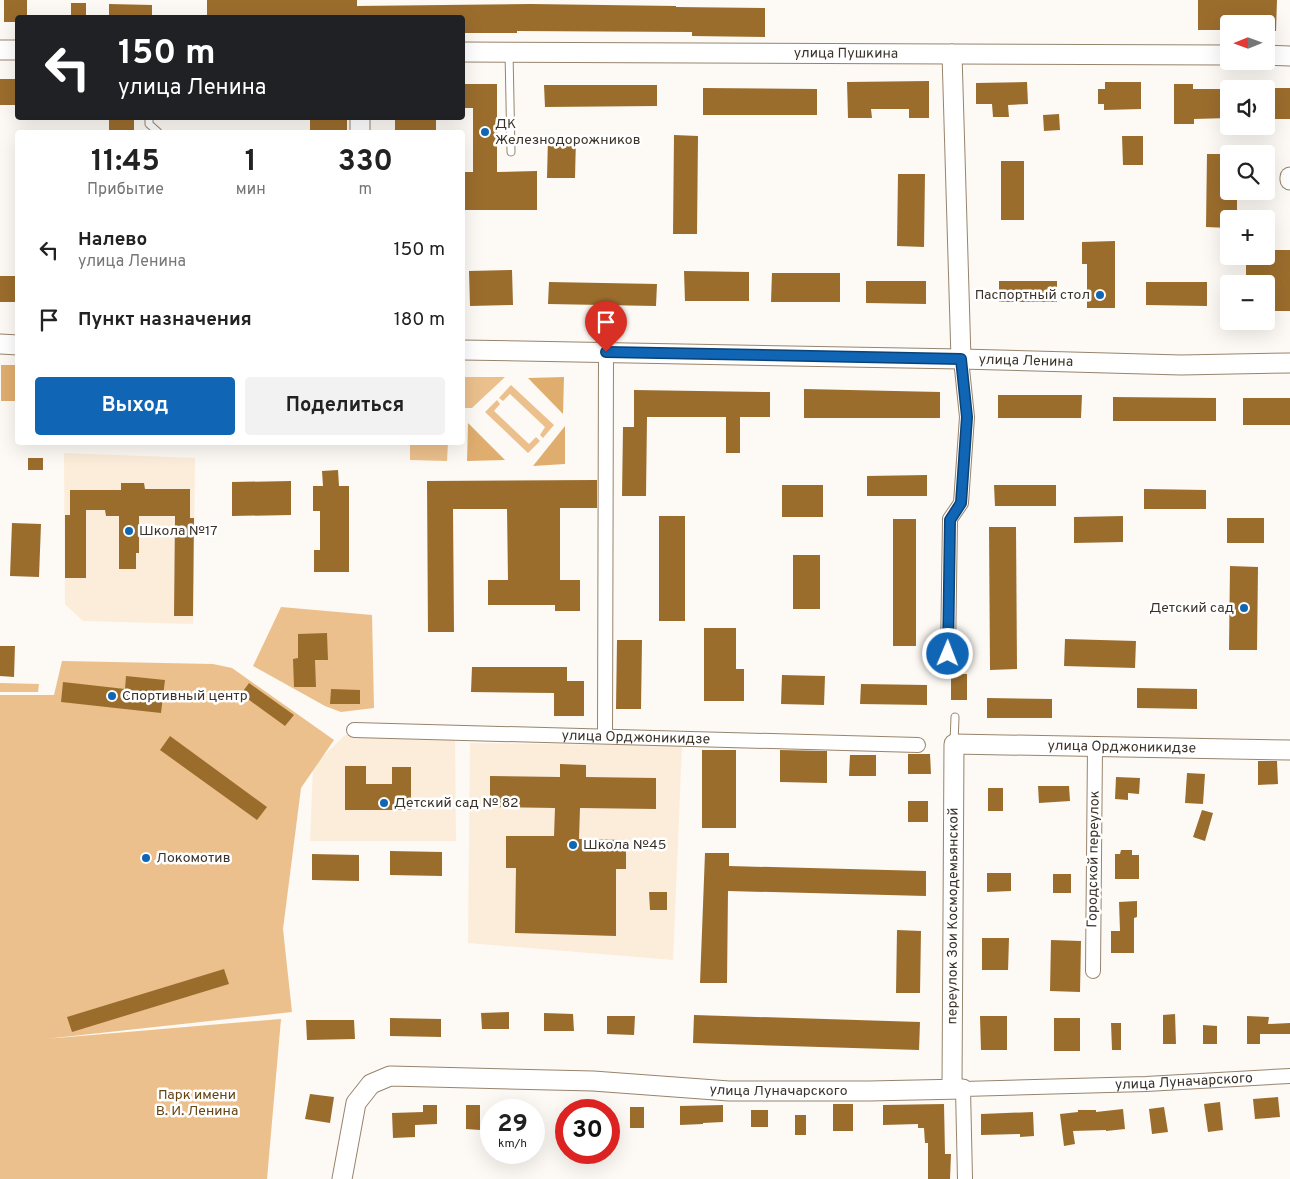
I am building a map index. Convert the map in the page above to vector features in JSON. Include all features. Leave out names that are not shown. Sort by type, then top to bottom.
[{"type":"street","points":[[0,50],[15,50]]},
{"type":"street","name":"улица Пушкина","points":[[465,52],[1220,55]]},
{"type":"street","points":[[948,654],[950,520],[961,503],[967,417],[961,359],[952,54]]},
{"type":"street","points":[[1275,55],[1290,56]]},
{"type":"street","points":[[0,344],[15,345]]},
{"type":"street","name":"улица Ленина","points":[[465,350],[1182,365],[1290,363]]},
{"type":"street","points":[[605,736],[606,352]]},
{"type":"street","name":"улица Орджоникидзе","points":[[354,730],[918,745]]},
{"type":"street","name":"улица Орджоникидзе","points":[[954,744],[1290,750]]},
{"type":"street","name":"переулок Зои Космодемьянской","points":[[954,744],[958,1088]]},
{"type":"street","name":"Городской переулок","points":[[1093,971],[1095,747]]},
{"type":"street","name":"улица Луначарского","points":[[342,1179],[356,1103],[371,1084],[390,1076],[593,1081],[729,1091],[869,1091],[1146,1084],[1290,1076]]},
{"type":"street","points":[[958,1088],[965,1179]]},
{"type":"lane","points":[[510,52],[510,152]]},
{"type":"lane","points":[[149,120],[149,124],[156,130]]},
{"type":"lane","points":[[954,744],[955,717]]},
{"type":"shaded area","points":[[1,365],[15,365],[15,401],[1,401]]},
{"type":"shaded area","points":[[564,377],[563,414],[528,378]]},
{"type":"shaded area","points":[[468,423],[505,460],[467,461]]},
{"type":"shaded area","points":[[565,426],[565,464],[533,466]]},
{"type":"shaded area","name":"Школа №17","points":[[64,453],[195,458],[193,624],[83,621],[65,604]]},
{"type":"shaded area","name":"Детский сад № 82","points":[[345,735],[455,737],[456,841],[310,841],[313,766]]},
{"type":"shaded area","name":"Школа №45","points":[[470,743],[682,746],[673,960],[468,943]]},
{"type":"green space","points":[[465,377],[505,377],[472,408],[465,408]]},
{"type":"green space","points":[[511,385],[554,425],[543,438],[540,435],[545,427],[510,394],[503,401],[499,398]]},
{"type":"green space","points":[[497,400],[500,404],[494,411],[529,444],[536,437],[540,441],[528,453],[485,412]]},
{"type":"green space","points":[[410,445],[448,445],[447,461],[410,460]]},
{"type":"green space","points":[[281,607],[372,615],[374,708],[341,712],[325,706],[253,666]]},
{"type":"green space","name":"Локомотив","points":[[62,661],[213,664],[232,668],[334,740],[301,788],[283,929],[292,1012],[45,1039],[281,1019],[267,1179],[0,1179],[0,695],[54,695]]},
{"type":"green space","points":[[0,683],[39,684],[38,692],[0,692]]},
{"type":"building","points":[[4,0],[27,0],[27,15],[15,15],[15,22],[4,22]]},
{"type":"building","points":[[207,0],[357,0],[357,6],[531,4],[765,8],[765,37],[692,36],[692,32],[517,31],[517,33],[465,33],[465,15],[207,15]]},
{"type":"building","points":[[1198,0],[1277,0],[1276,31],[1275,15],[1220,15],[1220,30],[1198,30]]},
{"type":"building","points":[[71,3],[86,3],[86,15],[71,15]]},
{"type":"building","points":[[109,4],[152,5],[152,15],[109,15]]},
{"type":"building","points":[[0,79],[15,79],[15,105],[0,105]]},
{"type":"building","points":[[929,81],[929,118],[909,118],[909,109],[871,109],[872,118],[848,118],[847,82]]},
{"type":"building","points":[[1027,82],[1028,104],[1008,105],[1009,117],[993,117],[992,104],[976,104],[976,83]]},
{"type":"building","points":[[1105,82],[1141,82],[1141,109],[1104,110],[1104,104],[1098,104],[1098,89],[1105,89]]},
{"type":"building","points":[[465,84],[497,84],[497,172],[537,171],[537,210],[465,210],[465,172],[473,172],[473,108],[465,108]]},
{"type":"building","points":[[1174,84],[1193,84],[1193,89],[1220,89],[1220,118],[1194,119],[1194,124],[1174,124]]},
{"type":"building","points":[[544,85],[657,85],[657,106],[545,107]]},
{"type":"building","points":[[703,88],[817,89],[817,115],[703,115]]},
{"type":"building","points":[[1275,88],[1290,88],[1290,119],[1275,119]]},
{"type":"building","points":[[1059,114],[1060,130],[1044,131],[1043,115]]},
{"type":"building","points":[[109,120],[134,120],[134,130],[109,130]]},
{"type":"building","points":[[310,120],[347,120],[347,130],[310,130]]},
{"type":"building","points":[[395,120],[436,120],[436,130],[395,130]]},
{"type":"building","points":[[674,135],[698,136],[697,234],[673,234]]},
{"type":"building","points":[[1122,136],[1143,136],[1143,165],[1123,165]]},
{"type":"building","points":[[576,137],[575,178],[547,178],[548,138]]},
{"type":"building","points":[[1207,154],[1220,154],[1220,200],[1237,200],[1237,210],[1220,210],[1220,228],[1206,227]]},
{"type":"building","points":[[1001,161],[1024,161],[1024,220],[1001,220]]},
{"type":"building","points":[[898,174],[925,174],[924,247],[897,246]]},
{"type":"building","points":[[1115,241],[1115,308],[1087,308],[1087,264],[1082,264],[1082,242]]},
{"type":"building","points":[[1275,250],[1290,250],[1290,311],[1275,311],[1275,275],[1246,275],[1246,265],[1275,265]]},
{"type":"building","points":[[512,270],[513,305],[470,306],[469,271]]},
{"type":"building","points":[[684,271],[749,272],[749,301],[685,301]]},
{"type":"building","points":[[772,273],[840,273],[840,302],[771,302]]},
{"type":"building","points":[[0,276],[15,276],[15,302],[0,302]]},
{"type":"building","points":[[866,281],[926,281],[926,304],[866,303]]},
{"type":"building","points":[[999,281],[1057,281],[1057,302],[999,302]]},
{"type":"building","points":[[549,282],[657,284],[656,306],[548,304]]},
{"type":"building","points":[[1146,282],[1207,282],[1207,306],[1146,305]]},
{"type":"building","points":[[804,389],[940,392],[940,418],[804,418]]},
{"type":"building","points":[[634,390],[770,392],[770,417],[740,417],[740,453],[726,453],[726,417],[647,417],[646,496],[622,496],[623,427],[634,427]]},
{"type":"building","points":[[998,395],[1082,395],[1081,418],[998,418]]},
{"type":"building","points":[[1113,397],[1216,398],[1216,421],[1113,421]]},
{"type":"building","points":[[1243,398],[1290,398],[1290,425],[1243,425]]},
{"type":"building","points":[[28,458],[43,458],[43,470],[28,470]]},
{"type":"building","points":[[338,470],[339,486],[349,486],[349,572],[314,572],[314,550],[320,550],[320,511],[313,511],[313,486],[323,486],[322,471]]},
{"type":"building","points":[[927,475],[927,496],[867,496],[867,476]]},
{"type":"building","points":[[597,480],[597,508],[560,508],[560,580],[580,580],[580,611],[555,611],[555,605],[488,605],[488,580],[508,580],[507,509],[453,509],[454,632],[428,632],[427,481]]},
{"type":"building","points":[[291,481],[291,515],[232,516],[232,482]]},
{"type":"building","points":[[121,483],[144,483],[145,489],[190,489],[190,518],[194,518],[193,616],[174,616],[175,516],[139,516],[139,553],[136,553],[136,569],[119,569],[119,516],[106,516],[105,510],[86,510],[86,578],[65,578],[65,515],[70,515],[70,490],[121,490]]},
{"type":"building","points":[[782,485],[823,485],[823,517],[782,517]]},
{"type":"building","points":[[994,485],[1056,485],[1056,506],[995,506]]},
{"type":"building","points":[[1144,489],[1206,490],[1206,509],[1144,509]]},
{"type":"building","points":[[659,516],[685,516],[685,621],[659,621]]},
{"type":"building","points":[[1123,516],[1123,542],[1074,543],[1074,517]]},
{"type":"building","points":[[1227,518],[1264,518],[1264,543],[1227,543]]},
{"type":"building","points":[[893,519],[916,519],[916,646],[893,646]]},
{"type":"building","points":[[12,523],[41,524],[39,577],[10,576]]},
{"type":"building","points":[[989,527],[1016,527],[1017,669],[990,670]]},
{"type":"building","points":[[793,555],[820,555],[820,609],[793,609]]},
{"type":"building","name":"Детский сад","points":[[1230,566],[1258,567],[1257,650],[1229,650]]},
{"type":"building","points":[[704,628],[736,628],[736,669],[744,669],[744,701],[704,701]]},
{"type":"building","points":[[327,633],[328,660],[315,660],[316,687],[294,687],[293,659],[298,658],[298,634]]},
{"type":"building","points":[[1065,639],[1136,641],[1135,668],[1064,666]]},
{"type":"building","points":[[617,640],[642,640],[641,709],[616,709]]},
{"type":"building","points":[[0,646],[15,646],[14,677],[0,676]]},
{"type":"building","points":[[472,667],[567,667],[567,681],[584,681],[584,716],[554,716],[554,693],[471,692]]},
{"type":"building","points":[[951,674],[967,674],[967,700],[951,700]]},
{"type":"building","points":[[782,675],[825,676],[824,705],[781,704]]},
{"type":"building","name":"Спортивный центр","points":[[126,676],[165,680],[161,713],[61,702],[63,682],[125,689]]},
{"type":"building","points":[[249,683],[294,715],[285,726],[241,694]]},
{"type":"building","points":[[861,684],[927,685],[927,705],[860,704]]},
{"type":"building","points":[[1137,688],[1197,689],[1197,709],[1137,708]]},
{"type":"building","points":[[331,689],[360,690],[360,704],[330,704]]},
{"type":"building","points":[[987,698],[1052,699],[1052,718],[987,718]]},
{"type":"building","points":[[170,736],[267,807],[257,820],[160,750]]},
{"type":"building","points":[[702,750],[736,750],[736,828],[702,828]]},
{"type":"building","points":[[780,750],[827,751],[827,783],[780,782]]},
{"type":"building","points":[[908,754],[930,754],[931,774],[908,774]]},
{"type":"building","points":[[850,755],[876,755],[876,776],[849,776]]},
{"type":"building","points":[[1258,761],[1277,761],[1278,784],[1258,785]]},
{"type":"building","points":[[560,764],[586,765],[586,777],[656,778],[656,809],[580,808],[579,839],[626,840],[626,869],[616,869],[616,936],[515,933],[516,868],[506,868],[506,836],[554,836],[555,808],[490,807],[490,776],[560,777]]},
{"type":"building","points":[[345,766],[366,766],[366,784],[392,784],[392,767],[411,767],[411,810],[345,810]]},
{"type":"building","points":[[1187,773],[1205,774],[1203,804],[1185,803]]},
{"type":"building","points":[[1116,777],[1140,778],[1139,794],[1128,793],[1128,800],[1115,799]]},
{"type":"building","points":[[1038,786],[1069,786],[1070,801],[1039,803]]},
{"type":"building","points":[[988,788],[1003,788],[1003,811],[988,811]]},
{"type":"building","points":[[908,801],[928,801],[928,822],[908,822]]},
{"type":"building","points":[[1202,810],[1213,813],[1205,841],[1193,837]]},
{"type":"building","points":[[1121,850],[1132,850],[1132,855],[1139,855],[1139,879],[1115,879],[1115,854],[1120,854]]},
{"type":"building","points":[[390,851],[442,852],[442,876],[390,875]]},
{"type":"building","points":[[705,853],[729,853],[729,866],[926,871],[926,896],[728,891],[727,983],[700,983]]},
{"type":"building","points":[[312,854],[359,855],[359,881],[312,880]]},
{"type":"building","points":[[987,873],[1011,873],[1011,891],[987,892]]},
{"type":"building","points":[[1053,874],[1071,874],[1071,893],[1053,893]]},
{"type":"building","points":[[649,892],[667,892],[667,910],[650,910]]},
{"type":"building","points":[[1137,901],[1137,917],[1134,918],[1134,953],[1111,953],[1111,931],[1120,931],[1119,902]]},
{"type":"building","points":[[897,930],[921,931],[920,993],[896,993]]},
{"type":"building","points":[[982,938],[1009,938],[1008,970],[982,970]]},
{"type":"building","points":[[1051,940],[1081,941],[1080,992],[1050,991]]},
{"type":"building","points":[[224,969],[229,984],[72,1032],[67,1017]]},
{"type":"building","points":[[509,1012],[509,1029],[482,1029],[481,1013]]},
{"type":"building","points":[[544,1013],[573,1014],[574,1031],[544,1031]]},
{"type":"building","points":[[1175,1014],[1176,1044],[1163,1044],[1163,1015]]},
{"type":"building","points":[[694,1015],[920,1022],[919,1050],[693,1043]]},
{"type":"building","points":[[607,1016],[635,1016],[634,1035],[607,1034]]},
{"type":"building","points":[[980,1016],[1007,1016],[1007,1050],[981,1050]]},
{"type":"building","points":[[1247,1016],[1269,1017],[1268,1024],[1290,1023],[1290,1034],[1260,1034],[1260,1044],[1247,1044]]},
{"type":"building","points":[[390,1018],[441,1019],[441,1037],[390,1036]]},
{"type":"building","points":[[1054,1018],[1080,1018],[1080,1051],[1054,1051]]},
{"type":"building","points":[[306,1020],[354,1020],[355,1039],[307,1040]]},
{"type":"building","points":[[1111,1023],[1121,1023],[1121,1050],[1112,1050]]},
{"type":"building","points":[[1203,1025],[1217,1026],[1217,1044],[1203,1044]]},
{"type":"building","points":[[310,1094],[334,1097],[330,1123],[305,1119]]},
{"type":"building","points":[[1278,1097],[1280,1117],[1255,1119],[1253,1099]]},
{"type":"building","points":[[1220,1102],[1223,1130],[1208,1132],[1204,1104]]},
{"type":"building","points":[[833,1104],[853,1104],[853,1131],[833,1131]]},
{"type":"building","points":[[944,1104],[945,1154],[951,1154],[950,1179],[928,1179],[928,1143],[925,1143],[924,1128],[918,1128],[918,1124],[883,1125],[883,1105]]},
{"type":"building","points":[[423,1105],[437,1105],[437,1124],[415,1125],[415,1137],[393,1138],[392,1113],[423,1112]]},
{"type":"building","points":[[466,1105],[480,1105],[480,1130],[466,1129]]},
{"type":"building","points":[[723,1105],[723,1122],[680,1125],[680,1106]]},
{"type":"building","points":[[630,1107],[644,1107],[644,1128],[630,1128]]},
{"type":"building","points":[[1164,1107],[1168,1132],[1152,1134],[1149,1109]]},
{"type":"building","points":[[1123,1109],[1125,1129],[1073,1131],[1075,1144],[1064,1146],[1060,1114],[1078,1112],[1078,1110],[1096,1110],[1096,1112]]},
{"type":"building","points":[[751,1110],[768,1110],[768,1127],[751,1127]]},
{"type":"building","points":[[1033,1112],[1034,1136],[1020,1137],[1020,1134],[981,1135],[981,1114]]},
{"type":"building","points":[[795,1115],[806,1115],[806,1135],[795,1135]]},
{"type":"place","name":"ДК Железнодорожников","points":[[485,132]]},
{"type":"place","name":"Паспортный стол","points":[[1100,295]]},
{"type":"place","name":"Школа №17","points":[[129,531]]},
{"type":"place","name":"Детский сад","points":[[1244,608]]},
{"type":"place","name":"Спортивный центр","points":[[112,696]]},
{"type":"place","name":"Детский сад № 82","points":[[384,803]]},
{"type":"place","name":"Школа №45","points":[[573,845]]},
{"type":"place","name":"Локомотив","points":[[146,858]]},
{"type":"route","points":[[606,352],[961,359],[967,417],[961,503],[950,520],[948,654]]},
{"type":"park label","name":"Парк имени В. И. Ленина","points":[[197,1104]]}]
